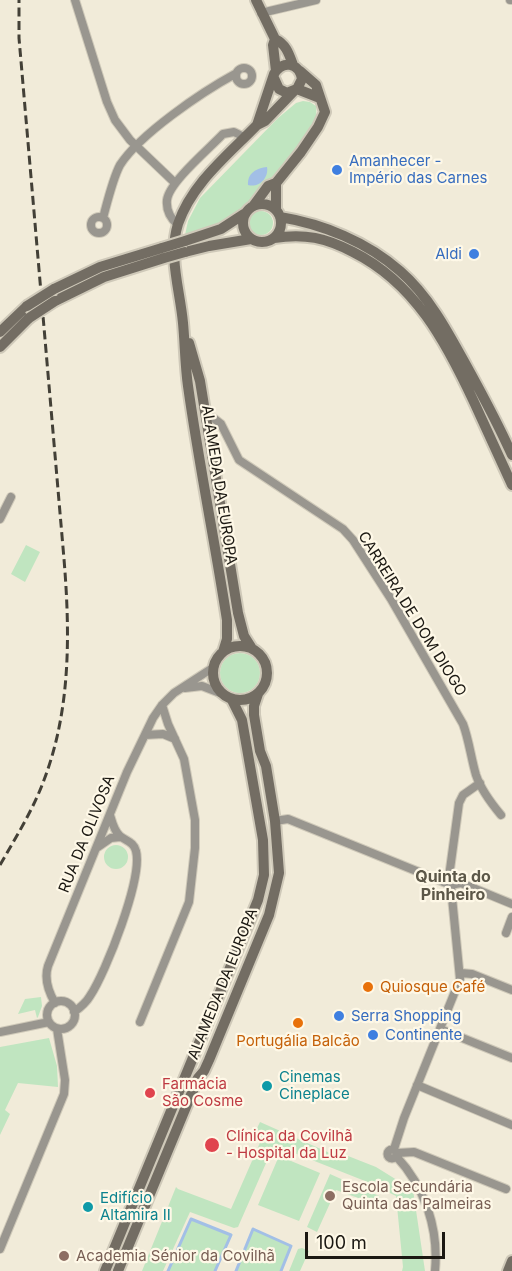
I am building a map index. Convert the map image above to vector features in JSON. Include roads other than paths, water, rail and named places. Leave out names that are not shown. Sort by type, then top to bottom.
[{"type":"main road","points":[[256,0],[275,39],[286,49],[297,68],[302,83],[296,90],[287,93],[279,89],[275,75],[273,45],[275,39]]},
{"type":"main road","points":[[0,332],[100,267],[185,247],[245,214],[268,186],[276,183],[318,127],[326,112],[316,85],[297,68],[284,65],[275,75]]},
{"type":"main road","name":"ALAMEDA DA EUROPA","points":[[257,124],[275,75]]},
{"type":"main road","points":[[296,90],[320,98]]},
{"type":"main road","name":"ALAMEDA DA EUROPA","points":[[214,667],[223,652],[227,639],[226,620],[188,384],[183,323],[174,261],[178,225],[191,195],[202,181],[257,124],[265,121],[296,90]]},
{"type":"main road","points":[[274,238],[280,228],[276,183]]},
{"type":"main road","points":[[254,205],[266,204],[278,214],[332,230],[364,246],[401,272],[442,321],[512,455]]},
{"type":"main road","points":[[245,214],[242,226],[250,239]]},
{"type":"main road","points":[[185,247],[209,246],[250,239],[264,242],[294,234],[327,241],[364,257],[401,286],[435,327],[455,362],[512,485]]},
{"type":"main road","points":[[0,347],[28,312]]},
{"type":"main road","name":"ALAMEDA DA EUROPA","points":[[118,1271],[269,915],[279,873],[275,821],[266,766],[260,751],[254,715],[258,694],[267,682],[267,666],[244,636],[238,613],[200,381],[183,323]]},
{"type":"main road","points":[[223,652],[236,646],[251,647]]},
{"type":"main road","points":[[214,667],[214,680],[220,693],[232,700],[245,700],[258,694]]},
{"type":"main road","name":"ALAMEDA DA EUROPA","points":[[105,1271],[258,900],[264,875],[262,840],[242,720],[232,700]]},
{"type":"main road","points":[[508,1271],[512,1261]]},
{"type":"street","points":[[75,0],[107,102],[115,120],[126,136],[175,183]]},
{"type":"street","points":[[261,13],[296,2],[316,0]]},
{"type":"street","points":[[103,218],[120,166],[137,147],[152,131],[220,82],[235,74]]},
{"type":"street","points":[[178,225],[168,209],[167,198],[175,183],[223,134],[234,132],[244,137]]},
{"type":"street","name":"CARREIRA DE DOM DIOGO","points":[[205,416],[212,417],[221,424],[239,460],[343,529],[353,540],[391,599],[463,724],[480,783],[501,815]]},
{"type":"street","points":[[0,519],[11,497]]},
{"type":"street","name":"RUA DA OLIVOSA","points":[[54,1003],[48,989],[46,972],[145,735],[162,705],[214,667]]},
{"type":"street","points":[[183,688],[202,686],[220,693]]},
{"type":"street","points":[[140,1022],[189,902],[195,848],[195,820],[184,759],[162,705]]},
{"type":"street","points":[[145,735],[163,734],[175,739]]},
{"type":"street","points":[[435,1271],[435,1235],[427,1206],[395,1153],[396,1139],[461,974],[449,884],[459,803],[463,795],[480,783]]},
{"type":"street","points":[[57,1029],[64,1029],[72,1024],[74,1012],[83,1006],[95,988],[128,907],[133,888],[136,850],[131,843],[120,837],[110,815]]},
{"type":"street","points":[[275,821],[288,819],[449,884],[461,882],[512,904]]},
{"type":"street","points":[[97,847],[111,838],[120,837]]},
{"type":"street","points":[[506,933],[512,917]]},
{"type":"street","points":[[461,974],[472,974],[512,990]]},
{"type":"street","points":[[0,1249],[64,1094],[65,1080],[57,1029],[49,1022],[47,1011],[54,1003],[67,1003],[74,1012]]},
{"type":"street","points":[[0,1032],[49,1022]]},
{"type":"street","points":[[440,1029],[512,1058]]},
{"type":"street","points":[[417,1085],[512,1125]]},
{"type":"street","points":[[395,1153],[414,1152],[506,1189]]},
{"type":"water","points":[[267,167],[266,175],[259,184],[248,185],[249,177],[253,172]]},
{"type":"waterway","points":[[168,1271],[191,1219],[231,1235],[215,1271]]},
{"type":"waterway","points":[[236,1271],[253,1229],[291,1246],[281,1271]]},
{"type":"railway","points":[[0,865],[35,802],[53,753],[64,698],[67,643],[64,559],[19,38],[19,0]]},
{"type":"place","name":"Amanhecer - Império das Carnes","points":[[337,170]]},
{"type":"place","name":"Aldi","points":[[474,254]]},
{"type":"place","name":"Quiosque Café","points":[[368,987]]},
{"type":"place","name":"Serra Shopping","points":[[339,1016]]},
{"type":"place","name":"Portugália Balcão","points":[[298,1023]]},
{"type":"place","name":"Continente","points":[[373,1035]]},
{"type":"place","name":"Cinemas Cineplace","points":[[267,1086]]},
{"type":"place","name":"Farmácia São Cosme","points":[[150,1093]]},
{"type":"place","name":"Clínica da Covilhã - Hospital da Luz","points":[[212,1145]]},
{"type":"place","name":"Escola Secundária Quinta das Palmeiras","points":[[330,1196]]},
{"type":"place","name":"Edifício Altamira II","points":[[88,1207]]},
{"type":"place","name":"Academia Sénior da Covilhã","points":[[64,1256]]},
{"type":"district","name":"Quinta do Pinheiro","points":[[453,886]]}]
